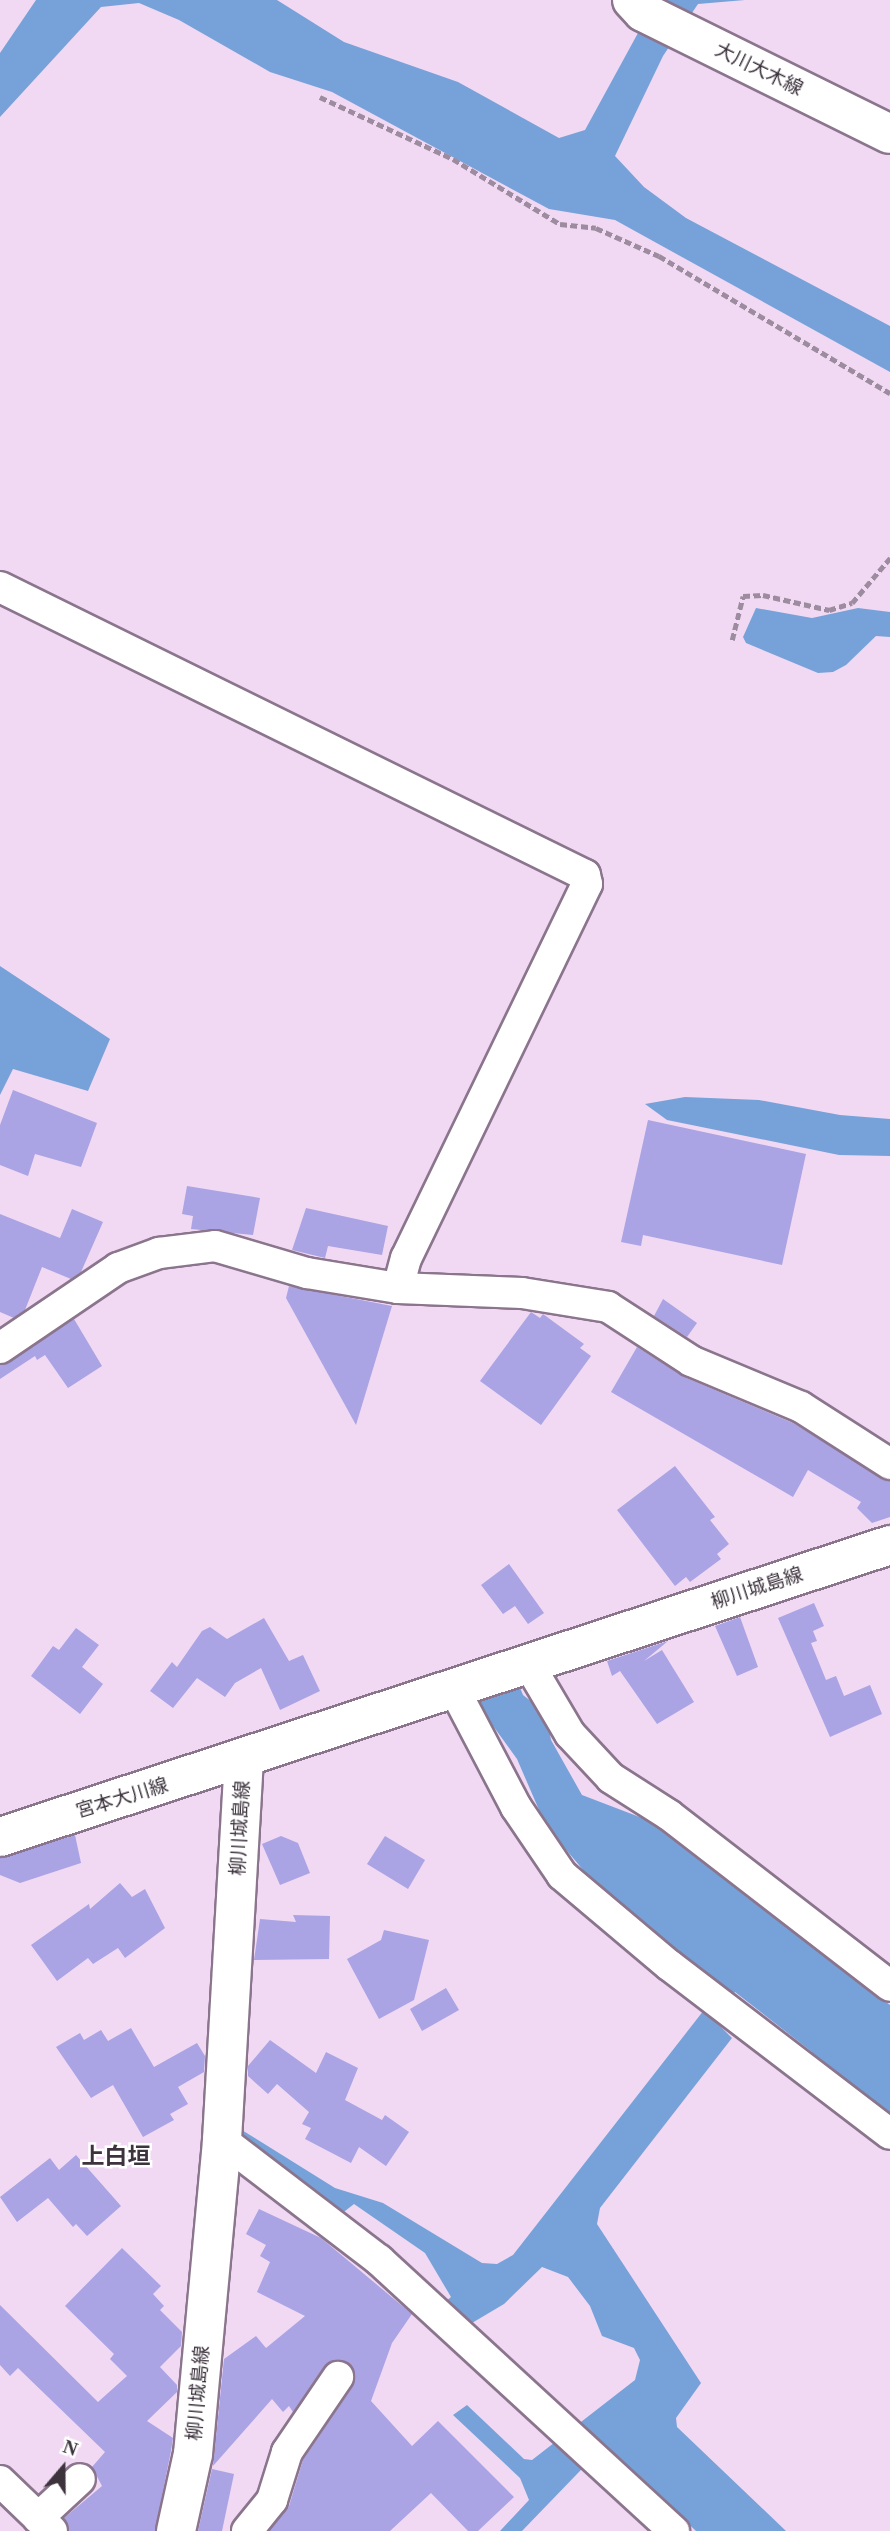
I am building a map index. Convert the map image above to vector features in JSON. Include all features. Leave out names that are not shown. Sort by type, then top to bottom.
[{"type":"main road","name":"大川大木線","points":[[632,0],[643,12],[888,127]]},
{"type":"main road","name":"柳川城島線","points":[[176,2531],[193,2454],[222,2140],[244,1760],[456,1684],[890,1545]]},
{"type":"main road","name":"宮本大川線","points":[[0,1837],[244,1760]]},
{"type":"street","points":[[0,587],[585,875],[587,884],[406,1258],[398,1288]]},
{"type":"street","points":[[0,1348],[118,1268],[188,1247],[215,1246],[307,1273],[398,1288],[522,1293],[608,1307],[691,1361],[801,1407],[890,1464]]},
{"type":"street","points":[[528,1663],[583,1752],[611,1778],[669,1815],[890,1986]]},
{"type":"street","points":[[456,1684],[516,1807],[562,1875],[670,1965],[890,2134]]},
{"type":"street","points":[[222,2140],[379,2260],[674,2531]]},
{"type":"street","points":[[247,2531],[272,2500],[287,2452],[338,2377]]},
{"type":"street","points":[[0,2481],[45,2524],[80,2479]]},
{"type":"path","points":[[320,97],[453,159],[560,224],[596,228],[659,256],[890,393]]},
{"type":"path","points":[[732,639],[743,596],[763,595],[829,610],[852,603],[890,558]]},
{"type":"water","points":[[36,0],[277,0],[344,42],[458,82],[559,138],[585,130],[656,0],[745,0],[698,4],[663,56],[615,156],[644,187],[686,218],[890,326],[890,372],[615,220],[549,209],[332,92],[270,72],[179,20],[139,3],[101,7],[0,117],[0,53]]},
{"type":"water","points":[[756,608],[812,618],[858,608],[890,612],[890,637],[876,636],[846,665],[833,672],[818,673],[746,643],[743,637]]},
{"type":"water","points":[[0,966],[110,1039],[88,1091],[13,1069],[0,1095]]},
{"type":"water","points":[[685,1097],[759,1100],[840,1115],[890,1119],[890,1156],[839,1155],[667,1120],[645,1104]]},
{"type":"water","points":[[519,1685],[523,1695],[546,1713],[551,1740],[582,1795],[650,1821],[890,2005],[890,2120],[809,2057],[812,2052],[735,1992],[731,1996],[617,1910],[546,1826],[517,1759],[480,1708],[477,1698]]},
{"type":"water","points":[[704,2010],[732,2038],[600,2208],[597,2224],[701,2383],[676,2418],[677,2427],[786,2531],[696,2531],[605,2445],[522,2531],[500,2531],[529,2500],[520,2478],[453,2415],[467,2405],[524,2459],[532,2460],[635,2380],[640,2360],[634,2348],[602,2336],[590,2306],[568,2277],[542,2267],[504,2304],[472,2323],[445,2302],[451,2297],[425,2253],[354,2204],[340,2215],[330,2203],[322,2203],[234,2135],[237,2127],[335,2188],[383,2203],[482,2263],[497,2264],[513,2255]]},
{"type":"building","points":[[13,1090],[97,1123],[81,1167],[35,1154],[28,1176],[0,1165],[0,1125]]},
{"type":"building","points":[[648,1120],[806,1154],[782,1265],[643,1235],[641,1246],[621,1242]]},
{"type":"building","points":[[187,1186],[260,1198],[253,1235],[191,1229],[193,1216],[182,1214]]},
{"type":"building","points":[[306,1208],[388,1226],[382,1255],[328,1246],[325,1258],[292,1250]]},
{"type":"building","points":[[72,1209],[103,1222],[81,1272],[71,1279],[42,1267],[25,1310],[14,1318],[0,1312],[0,1214],[60,1238]]},
{"type":"building","points":[[289,1286],[392,1306],[356,1425],[286,1298]]},
{"type":"building","points":[[663,1299],[697,1323],[687,1337],[654,1316]]},
{"type":"building","points":[[531,1312],[540,1318],[543,1314],[584,1344],[580,1348],[591,1356],[541,1425],[480,1381]]},
{"type":"building","points":[[74,1319],[102,1366],[68,1388],[45,1355],[37,1360],[35,1356],[0,1379],[0,1365]]},
{"type":"building","points":[[637,1347],[684,1377],[793,1423],[890,1481],[890,1517],[872,1523],[857,1508],[861,1502],[808,1470],[793,1497],[611,1392]]},
{"type":"building","points":[[675,1466],[715,1517],[710,1520],[729,1544],[717,1554],[721,1559],[690,1582],[686,1577],[675,1586],[617,1510]]},
{"type":"building","points":[[509,1564],[544,1613],[528,1624],[515,1606],[503,1614],[481,1585]]},
{"type":"building","points":[[814,1603],[824,1626],[813,1631],[817,1641],[811,1643],[826,1680],[836,1676],[844,1696],[870,1685],[882,1714],[830,1737],[778,1618]]},
{"type":"building","points":[[740,1617],[758,1667],[737,1676],[715,1626]]},
{"type":"building","points":[[264,1618],[289,1661],[303,1655],[320,1691],[280,1710],[261,1668],[235,1683],[225,1697],[197,1678],[173,1708],[150,1691],[172,1662],[177,1667],[202,1631],[210,1627],[227,1639]]},
{"type":"building","points":[[76,1628],[99,1645],[82,1667],[103,1684],[80,1714],[31,1676],[53,1646],[59,1650]]},
{"type":"building","points":[[668,1641],[644,1661],[662,1650],[694,1702],[657,1724],[620,1671],[612,1676],[607,1661]]},
{"type":"building","points":[[75,1835],[81,1863],[20,1883],[0,1875],[0,1858]]},
{"type":"building","points":[[281,1836],[298,1843],[310,1873],[280,1885],[262,1844]]},
{"type":"building","points":[[385,1836],[425,1860],[408,1889],[367,1864]]},
{"type":"building","points":[[120,1883],[132,1897],[145,1889],[165,1928],[125,1958],[118,1948],[93,1964],[88,1958],[57,1981],[31,1945],[89,1904],[90,1909]]},
{"type":"building","points":[[293,1915],[330,1916],[329,1959],[254,1960],[260,1919],[296,1922]]},
{"type":"building","points":[[384,1930],[429,1940],[414,2000],[379,2019],[347,1959],[381,1940]]},
{"type":"building","points":[[446,1988],[459,2010],[422,2031],[410,2009]]},
{"type":"building","points":[[131,2028],[154,2067],[197,2043],[205,2056],[204,2072],[178,2087],[188,2104],[170,2114],[174,2120],[143,2137],[113,2085],[91,2098],[56,2047],[80,2033],[84,2040],[101,2030],[108,2041]]},
{"type":"building","points":[[270,2040],[316,2073],[326,2052],[358,2068],[345,2100],[382,2120],[385,2115],[409,2132],[386,2166],[359,2147],[351,2163],[305,2139],[311,2128],[302,2124],[309,2112],[277,2084],[268,2094],[248,2076],[248,2066]]},
{"type":"building","points":[[76,2155],[121,2206],[87,2236],[76,2224],[73,2227],[48,2198],[17,2222],[0,2197],[50,2158],[59,2170]]},
{"type":"building","points":[[259,2209],[321,2238],[412,2314],[392,2343],[371,2401],[412,2446],[438,2421],[514,2497],[478,2531],[468,2531],[431,2493],[390,2531],[269,2531],[289,2506],[303,2460],[353,2386],[354,2370],[340,2360],[324,2367],[293,2412],[289,2406],[283,2412],[272,2399],[213,2466],[224,2359],[256,2336],[266,2348],[305,2316],[257,2292],[270,2262],[260,2256],[266,2245],[246,2234]]},
{"type":"building","points":[[122,2248],[161,2286],[153,2294],[164,2306],[160,2310],[182,2332],[181,2346],[160,2367],[177,2385],[177,2392],[147,2421],[173,2438],[171,2451],[155,2531],[69,2531],[64,2518],[102,2486],[92,2467],[105,2452],[18,2368],[10,2376],[0,2365],[0,2305],[98,2402],[127,2376],[110,2359],[114,2354],[65,2306]]},
{"type":"building","points":[[212,2469],[234,2474],[222,2531],[198,2531]]},
{"type":"district","name":"上白垣","points":[[116,2157]]}]
